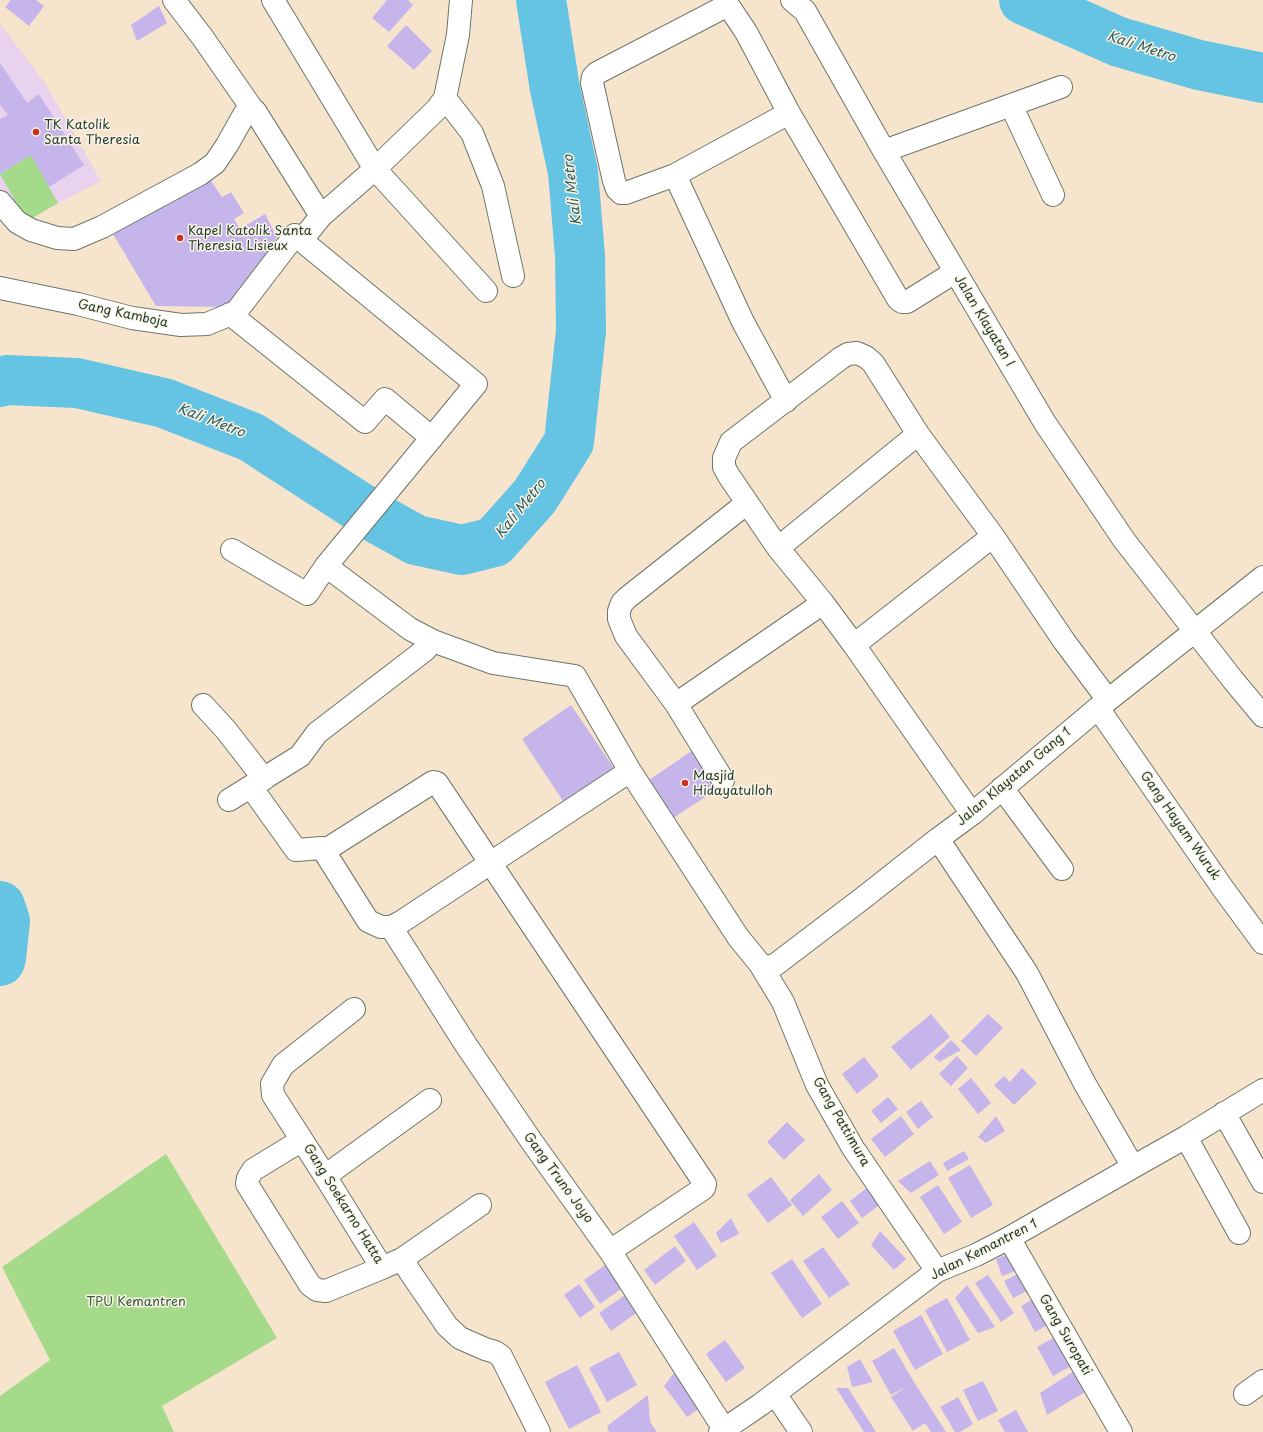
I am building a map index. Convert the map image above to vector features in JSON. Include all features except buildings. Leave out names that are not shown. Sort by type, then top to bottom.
[{"type":"street","points":[[174,0],[259,117],[321,216]]},
{"type":"street","points":[[273,0],[376,169],[486,291]]},
{"type":"street","points":[[232,550],[307,594],[326,566],[476,384],[302,240],[321,216],[376,169],[437,109],[445,98],[458,35],[462,0]]},
{"type":"street","name":"Jalan Klayatan I","points":[[792,0],[805,11],[884,151],[1049,429],[1124,540],[1233,680],[1263,716]]},
{"type":"street","points":[[789,113],[675,175],[626,193],[621,193],[617,189],[614,181],[592,83],[593,77],[597,73],[726,2],[746,32],[789,113],[898,299],[902,302],[907,302],[955,272]]},
{"type":"street","points":[[884,151],[1061,87]]},
{"type":"street","points":[[445,98],[472,133],[493,186],[513,276]]},
{"type":"street","points":[[1011,105],[1053,195]]},
{"type":"street","points":[[0,202],[17,222],[30,230],[56,238],[74,239],[102,227],[200,174],[215,163],[245,113],[249,109],[253,110]]},
{"type":"street","points":[[675,175],[744,322],[786,401],[732,442],[726,454],[724,467],[778,548],[823,603],[854,645],[972,814]]},
{"type":"street","name":"Gang Kamboja","points":[[0,288],[78,304],[132,318],[181,325],[208,324],[236,312],[296,235],[302,240]]},
{"type":"street","points":[[230,314],[365,422],[385,400],[432,438]]},
{"type":"street","name":"Gang Hayam Wuruk","points":[[786,401],[848,354],[858,353],[866,356],[873,363],[918,434],[993,536],[1064,641],[1103,704],[1224,890],[1263,943]]},
{"type":"street","points":[[778,548],[918,434]]},
{"type":"street","points":[[723,780],[676,704],[626,636],[619,619],[619,611],[622,603],[627,598],[747,502]]},
{"type":"street","points":[[854,645],[993,536]]},
{"type":"street","points":[[229,800],[300,756],[316,733],[425,650],[433,641],[410,629],[326,566]]},
{"type":"street","name":"Jalan Klayatan Gang 1","points":[[760,964],[768,966],[775,965],[972,814],[1103,704],[1194,630],[1263,577]]},
{"type":"street","points":[[676,704],[823,603]]},
{"type":"street","name":"Gang Pattimura","points":[[433,641],[493,663],[575,676],[630,771],[738,937],[760,964],[783,1002],[817,1085],[853,1148],[937,1272]]},
{"type":"street","points":[[203,705],[226,730],[296,850],[322,848],[368,921],[380,928],[391,927],[401,922],[630,771]]},
{"type":"street","points":[[324,851],[433,782],[437,783],[705,1184],[704,1188],[610,1251]]},
{"type":"street","points":[[1002,788],[1062,869]]},
{"type":"street","points":[[938,839],[1027,973],[1085,1084],[1133,1166]]},
{"type":"street","name":"Gang Truno Joyo","points":[[391,927],[466,1045],[523,1129],[610,1251],[722,1431]]},
{"type":"street","name":"Gang Soekarno Hatta","points":[[354,1009],[282,1065],[272,1084],[273,1095],[382,1268],[402,1259],[447,1326],[460,1338],[495,1352],[501,1356],[539,1432]]},
{"type":"street","name":"Jalan Kemantren 1","points":[[722,1431],[775,1394],[937,1272],[976,1255],[1009,1238],[1186,1137],[1263,1090]]},
{"type":"street","points":[[325,1176],[430,1100]]},
{"type":"street","points":[[1224,1113],[1263,1182]]},
{"type":"street","points":[[1186,1137],[1239,1233]]},
{"type":"street","points":[[302,1140],[253,1170],[248,1178],[247,1184],[310,1285],[317,1290],[326,1291],[382,1268]]},
{"type":"street","points":[[402,1259],[480,1205]]},
{"type":"street","name":"Gang Suropati","points":[[1009,1238],[1121,1432]]},
{"type":"street","points":[[1246,1394],[1263,1381]]},
{"type":"street","points":[[775,1394],[801,1432]]},
{"type":"shaded area","name":"TK Katolik Santa Theresia","points":[[0,24],[45,83],[101,181],[27,221],[0,196]]},
{"type":"green space","points":[[31,155],[58,203],[27,221],[0,174]]},
{"type":"green space","name":"TPU Kemantren","points":[[166,1154],[277,1338],[162,1406],[174,1432],[0,1432],[0,1396],[50,1360],[2,1267]]},
{"type":"waterway","name":"Kali Metro","points":[[0,382],[7,380],[77,383],[164,403],[251,437],[378,519],[416,540],[462,550],[494,542],[535,496],[569,442],[581,331],[580,256],[573,172],[555,89],[541,0]]},
{"type":"waterway","name":"Kali Metro","points":[[1024,0],[1119,42],[1199,65],[1263,78]]},
{"type":"waterway","name":"Kali Metro","points":[[0,906],[5,921],[0,961]]},
{"type":"place","name":"TK Katolik Santa Theresia","points":[[36,132]]},
{"type":"place","name":"Kapel Katolik Santa Theresia Lisieux","points":[[180,238]]},
{"type":"place","name":"Masjid Hidayatulloh","points":[[685,783]]}]
